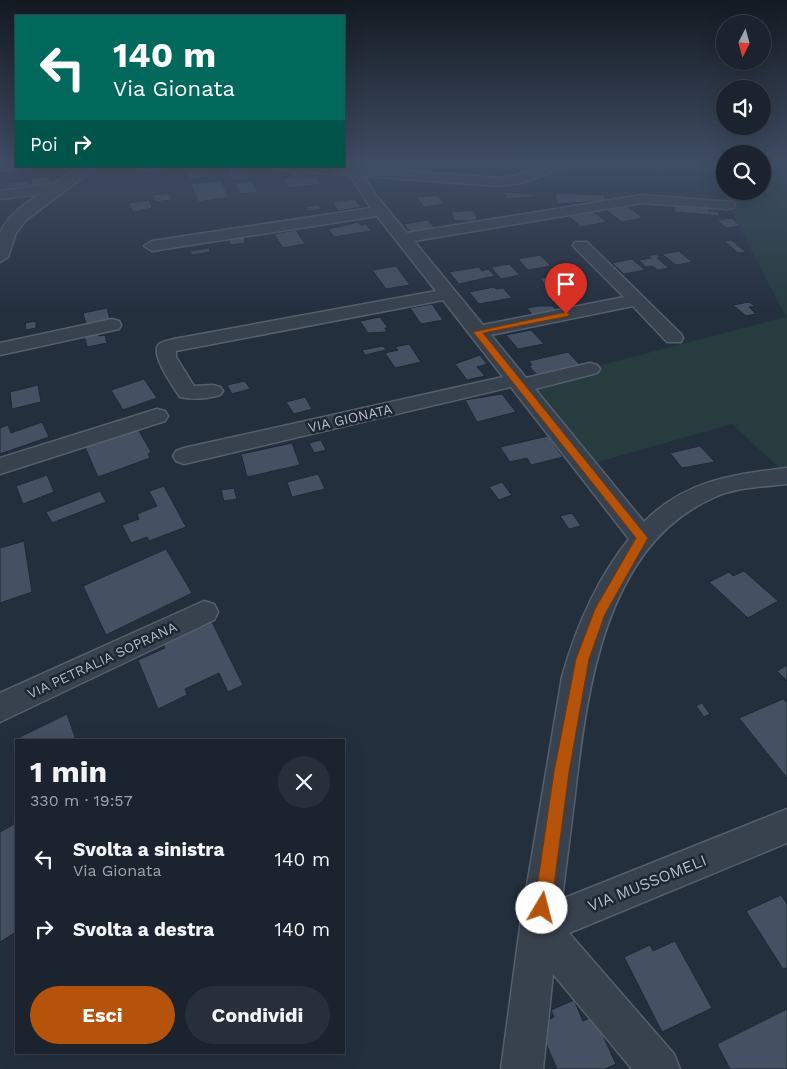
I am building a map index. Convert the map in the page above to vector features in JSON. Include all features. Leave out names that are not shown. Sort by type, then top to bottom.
[{"type":"street","points":[[0,258],[15,223],[27,214]]},
{"type":"street","points":[[152,246],[363,214]]},
{"type":"street","points":[[384,214],[642,538]]},
{"type":"street","points":[[405,238],[552,214]]},
{"type":"street","points":[[581,245],[674,338]]},
{"type":"street","points":[[213,391],[187,392],[166,357],[166,348],[447,294]]},
{"type":"street","points":[[478,332],[637,300]]},
{"type":"street","points":[[0,349],[112,324]]},
{"type":"street","name":"VIA GIONATA","points":[[184,456],[517,383],[590,369]]},
{"type":"street","points":[[0,466],[156,416]]},
{"type":"street","points":[[522,1069],[539,927],[562,772],[582,659],[602,607],[642,538],[683,504],[703,492],[738,483],[787,476]]},
{"type":"street","name":"VIA PETRALIA SOPRANA","points":[[0,708],[204,612]]},
{"type":"street","name":"VIA MUSSOMELI","points":[[539,927],[787,826]]},
{"type":"street","points":[[539,927],[659,1069]]},
{"type":"green space","points":[[733,214],[787,214],[787,475],[732,424],[584,466],[520,386],[786,317]]},
{"type":"building","points":[[452,214],[475,214],[477,219],[472,221],[454,221]]},
{"type":"building","points":[[596,214],[607,222],[581,227],[568,216]]},
{"type":"building","points":[[611,214],[638,214],[643,218],[622,222]]},
{"type":"building","points":[[696,214],[719,214],[720,216]]},
{"type":"building","points":[[732,218],[741,226],[726,228],[717,220]]},
{"type":"building","points":[[428,220],[436,229],[414,232],[409,231],[404,224]]},
{"type":"building","points":[[359,222],[360,225],[366,224],[371,231],[334,237],[328,229]]},
{"type":"building","points":[[296,230],[305,244],[283,248],[274,234]]},
{"type":"building","points":[[244,236],[245,243],[231,245],[228,239]]},
{"type":"building","points":[[731,240],[746,252],[738,253],[724,241]]},
{"type":"building","points":[[209,248],[210,252],[192,255],[190,251]]},
{"type":"building","points":[[679,251],[692,262],[676,265],[662,254]]},
{"type":"building","points":[[656,254],[661,258],[657,258],[669,268],[658,270],[652,266],[646,267],[639,260],[651,258],[648,256]]},
{"type":"building","points":[[540,255],[551,266],[528,270],[518,259]]},
{"type":"building","points":[[632,259],[645,270],[624,274],[612,263]]},
{"type":"building","points":[[509,264],[520,275],[501,279],[491,267]]},
{"type":"building","points":[[396,266],[410,285],[386,289],[372,270]]},
{"type":"building","points":[[479,267],[482,271],[488,269],[495,276],[459,284],[449,272]]},
{"type":"building","points":[[562,275],[572,286],[547,289],[540,278]]},
{"type":"building","points":[[494,287],[496,289],[503,288],[512,298],[479,304],[469,292]]},
{"type":"building","points":[[749,302],[755,306],[749,307],[756,314],[746,316],[733,305]]},
{"type":"building","points":[[432,304],[443,320],[421,324],[410,308]]},
{"type":"building","points":[[553,306],[558,312],[534,317],[527,308]]},
{"type":"building","points":[[107,308],[110,319],[86,324],[83,313]]},
{"type":"building","points":[[380,317],[388,328],[385,328],[387,332],[368,333],[360,321]]},
{"type":"building","points":[[36,321],[36,328],[26,330],[25,323]]},
{"type":"building","points":[[531,330],[544,344],[518,349],[506,335]]},
{"type":"building","points":[[98,332],[99,336],[105,335],[107,343],[87,347],[84,335]]},
{"type":"building","points":[[409,344],[421,362],[395,368],[385,353],[398,350],[395,347]]},
{"type":"building","points":[[383,346],[386,350],[365,355],[362,350]]},
{"type":"building","points":[[568,352],[581,366],[538,376],[529,366],[532,365],[529,361]]},
{"type":"building","points":[[480,355],[487,364],[477,367],[485,376],[467,380],[455,364]]},
{"type":"building","points":[[144,379],[157,398],[123,410],[111,390]]},
{"type":"building","points":[[245,381],[250,389],[232,394],[227,385]]},
{"type":"building","points":[[38,385],[41,402],[12,409],[10,392]]},
{"type":"building","points":[[502,394],[516,412],[477,422],[465,400]]},
{"type":"building","points":[[305,397],[312,409],[294,414],[286,402]]},
{"type":"building","points":[[42,422],[49,437],[0,454],[0,428],[8,425],[11,433]]},
{"type":"building","points":[[138,429],[151,452],[148,454],[150,458],[98,477],[85,447]]},
{"type":"building","points":[[548,436],[563,457],[531,465],[527,458],[510,462],[500,447]]},
{"type":"building","points":[[321,440],[326,450],[314,453],[309,443]]},
{"type":"building","points":[[292,443],[300,465],[247,477],[241,454]]},
{"type":"building","points":[[700,446],[715,462],[682,468],[670,453]]},
{"type":"building","points":[[318,474],[325,489],[292,497],[287,482]]},
{"type":"building","points":[[47,475],[54,492],[23,504],[16,486]]},
{"type":"building","points":[[502,482],[512,495],[499,500],[489,487]]},
{"type":"building","points":[[164,486],[186,527],[149,541],[147,537],[131,543],[122,525],[139,519],[137,514],[157,506],[149,491]]},
{"type":"building","points":[[234,488],[237,499],[224,501],[221,490]]},
{"type":"building","points":[[100,491],[106,502],[52,523],[46,512]]},
{"type":"building","points":[[572,513],[581,526],[569,529],[560,516]]},
{"type":"building","points":[[24,541],[32,592],[0,603],[0,548]]},
{"type":"building","points":[[166,549],[192,593],[106,635],[83,586]]},
{"type":"building","points":[[744,571],[778,601],[748,618],[709,582],[729,572],[733,576]]},
{"type":"building","points":[[211,620],[243,685],[228,692],[219,673],[185,689],[187,695],[158,709],[138,660],[165,648],[162,642]]},
{"type":"building","points":[[787,665],[787,681],[777,671]]},
{"type":"building","points":[[783,699],[787,703],[787,778],[739,718]]},
{"type":"building","points":[[702,703],[710,714],[704,717],[696,706]]},
{"type":"building","points":[[67,714],[76,739],[21,739],[20,737]]},
{"type":"building","points":[[15,824],[15,933],[0,942],[0,832]]},
{"type":"building","points":[[781,895],[787,904],[787,968],[783,969],[746,911]]},
{"type":"building","points":[[675,941],[712,1008],[662,1032],[624,957],[650,945],[653,951]]},
{"type":"building","points":[[574,1000],[583,1021],[594,1016],[616,1064],[605,1069],[557,1069],[538,1025],[554,1017],[551,1010]]},
{"type":"building","points":[[787,1009],[787,1069],[730,1069],[717,1044]]},
{"type":"route","points":[[542,908],[562,772],[582,659],[599,612],[642,538],[478,332],[566,314]]}]
